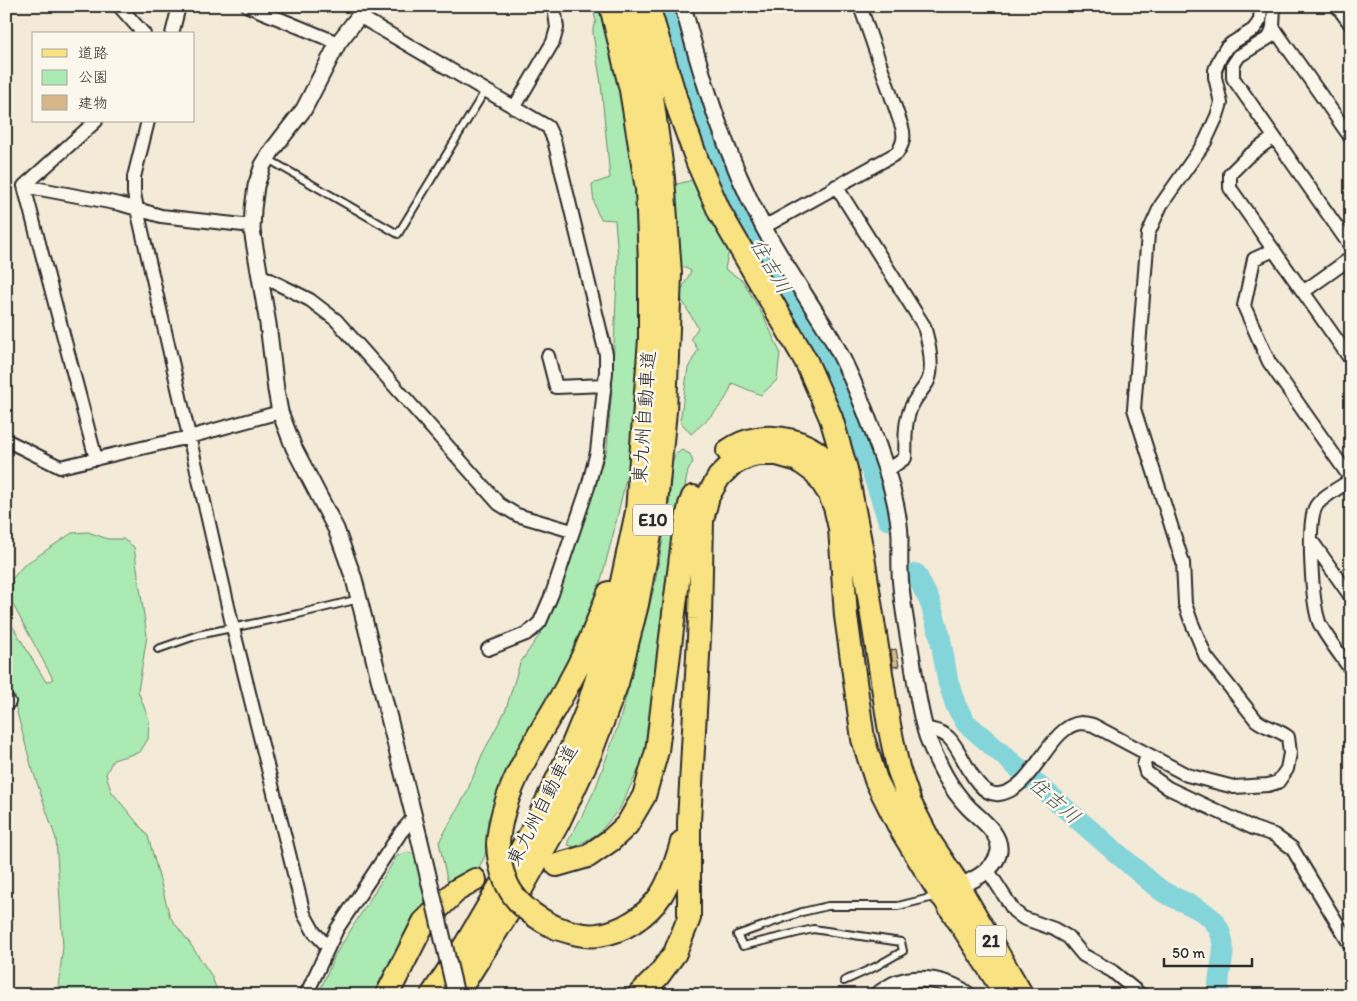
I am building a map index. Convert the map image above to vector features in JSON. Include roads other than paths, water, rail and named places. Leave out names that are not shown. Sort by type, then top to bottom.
[{"type":"highway","name":"東九州自動車道","points":[[432,995],[470,937],[535,826],[567,759],[592,697],[610,637],[637,512],[650,339],[650,262],[647,198],[631,90],[611,6]]},
{"type":"highway","name":"東九州自動車道","points":[[456,995],[507,914],[548,839],[590,754],[617,683],[637,604],[654,512],[665,412],[670,273],[663,178],[650,82],[631,6]]},
{"type":"highway","points":[[648,6],[679,110],[698,163],[720,213],[806,361],[831,418],[846,469],[863,557],[889,726],[898,768],[910,803],[930,842],[950,891]]},
{"type":"highway","points":[[557,866],[588,856],[611,840],[627,825],[644,796],[657,751],[683,540],[690,505],[709,465],[734,446],[757,438],[779,437],[805,445],[823,458],[838,477],[863,557]]},
{"type":"highway","points":[[639,995],[658,976],[675,953],[689,918],[689,822],[700,619],[700,540],[704,509],[713,487],[719,477],[740,459],[758,454],[777,454],[798,460],[816,473],[829,493],[835,507],[840,528],[846,616],[863,739],[880,788],[900,828],[950,891]]},
{"type":"highway","points":[[637,512],[617,571],[581,661],[512,788],[502,817],[498,844],[502,872],[511,892],[531,914],[556,928],[575,933],[597,935],[625,927],[647,912],[661,895],[674,868],[689,822]]},
{"type":"highway","points":[[387,995],[424,922],[457,890],[475,880]]},
{"type":"main road","name":"21","points":[[950,891],[1005,995]]},
{"type":"main road","name":"21","points":[[950,891],[1023,995]]},
{"type":"street","points":[[119,6],[142,32]]},
{"type":"street","points":[[172,32],[179,6]]},
{"type":"street","points":[[248,6],[338,43]]},
{"type":"street","points":[[514,108],[553,42],[557,28],[554,6]]},
{"type":"street","points":[[683,6],[697,57],[746,191],[764,227],[835,346],[867,414],[886,471],[897,511],[903,603],[919,704],[925,728],[938,762],[954,792],[992,831],[999,848],[994,862],[987,869],[950,891]]},
{"type":"street","points":[[764,227],[897,153],[902,146],[904,136],[860,6]]},
{"type":"street","points":[[925,728],[949,737],[974,779],[985,789],[997,794],[1008,791],[1022,781],[1063,730],[1081,723],[1093,725],[1187,775],[1234,788],[1268,785],[1278,782],[1287,769],[1290,753],[1288,737],[1279,730],[1266,728],[1256,720],[1206,657],[1185,604],[1183,563],[1134,408],[1148,234],[1161,205],[1205,142],[1217,116],[1221,103],[1215,70],[1220,58],[1226,48],[1257,25],[1260,20],[1261,6]]},
{"type":"street","points":[[1274,6],[1273,27],[1270,37],[1239,56],[1233,65],[1233,78],[1351,247]]},
{"type":"street","points":[[1337,6],[1351,25]]},
{"type":"street","points":[[456,995],[419,837],[359,599],[336,529],[294,448],[280,412],[252,226],[256,186],[267,159],[304,108],[338,43],[363,11],[485,90],[548,127],[554,140],[606,354],[605,385],[597,452],[588,487],[552,594],[540,622],[534,630],[488,649]]},
{"type":"street","points":[[1273,27],[1351,138]]},
{"type":"street","points":[[24,186],[95,122]]},
{"type":"street","points":[[148,122],[134,177],[133,186],[137,209],[233,628],[304,914],[314,932],[328,947]]},
{"type":"street","points":[[1274,137],[1247,157],[1230,174],[1230,188],[1351,360]]},
{"type":"street","points":[[24,186],[171,217],[252,226]]},
{"type":"street","points":[[24,186],[96,459]]},
{"type":"street","points":[[836,186],[924,326],[928,340],[930,373],[928,381],[914,398],[907,418],[905,458],[886,471]]},
{"type":"street","points":[[1274,250],[1254,259],[1244,306],[1269,362],[1351,479],[1319,502],[1314,509],[1311,540],[1315,606],[1320,624],[1351,670]]},
{"type":"street","points":[[1303,292],[1351,258]]},
{"type":"street","points":[[260,275],[310,300],[336,320],[499,504],[517,515],[572,531]]},
{"type":"street","points":[[548,356],[556,387],[605,385]]},
{"type":"street","points":[[6,440],[60,467],[280,412]]},
{"type":"street","points":[[1311,540],[1351,597]]},
{"type":"street","points":[[1147,754],[1144,765],[1146,772],[1168,788],[1253,828],[1274,835],[1292,848],[1351,946]]},
{"type":"street","points":[[306,995],[337,929],[401,832],[414,817]]},
{"type":"street","points":[[987,869],[1014,911],[1023,918],[1054,929],[1068,938],[1083,956],[1112,971],[1140,995]]},
{"type":"street","points":[[876,995],[897,983],[920,980],[950,984],[968,995]]},
{"type":"lane","points":[[267,159],[398,234],[485,90]]},
{"type":"lane","points":[[158,649],[189,638],[359,599]]},
{"type":"lane","points":[[844,981],[876,967],[903,952],[901,942],[813,929],[743,946],[738,935],[802,912],[828,906],[898,906],[950,891]]},
{"type":"waterway","name":"住吉川","points":[[669,6],[704,122],[730,190],[753,235],[806,323],[839,386],[862,443],[888,520]]},
{"type":"waterway","name":"住吉川","points":[[916,574],[930,602],[940,636],[948,682],[956,706],[966,723],[1156,887],[1195,907],[1211,918],[1221,934],[1223,945],[1219,982],[1220,995]]}]
